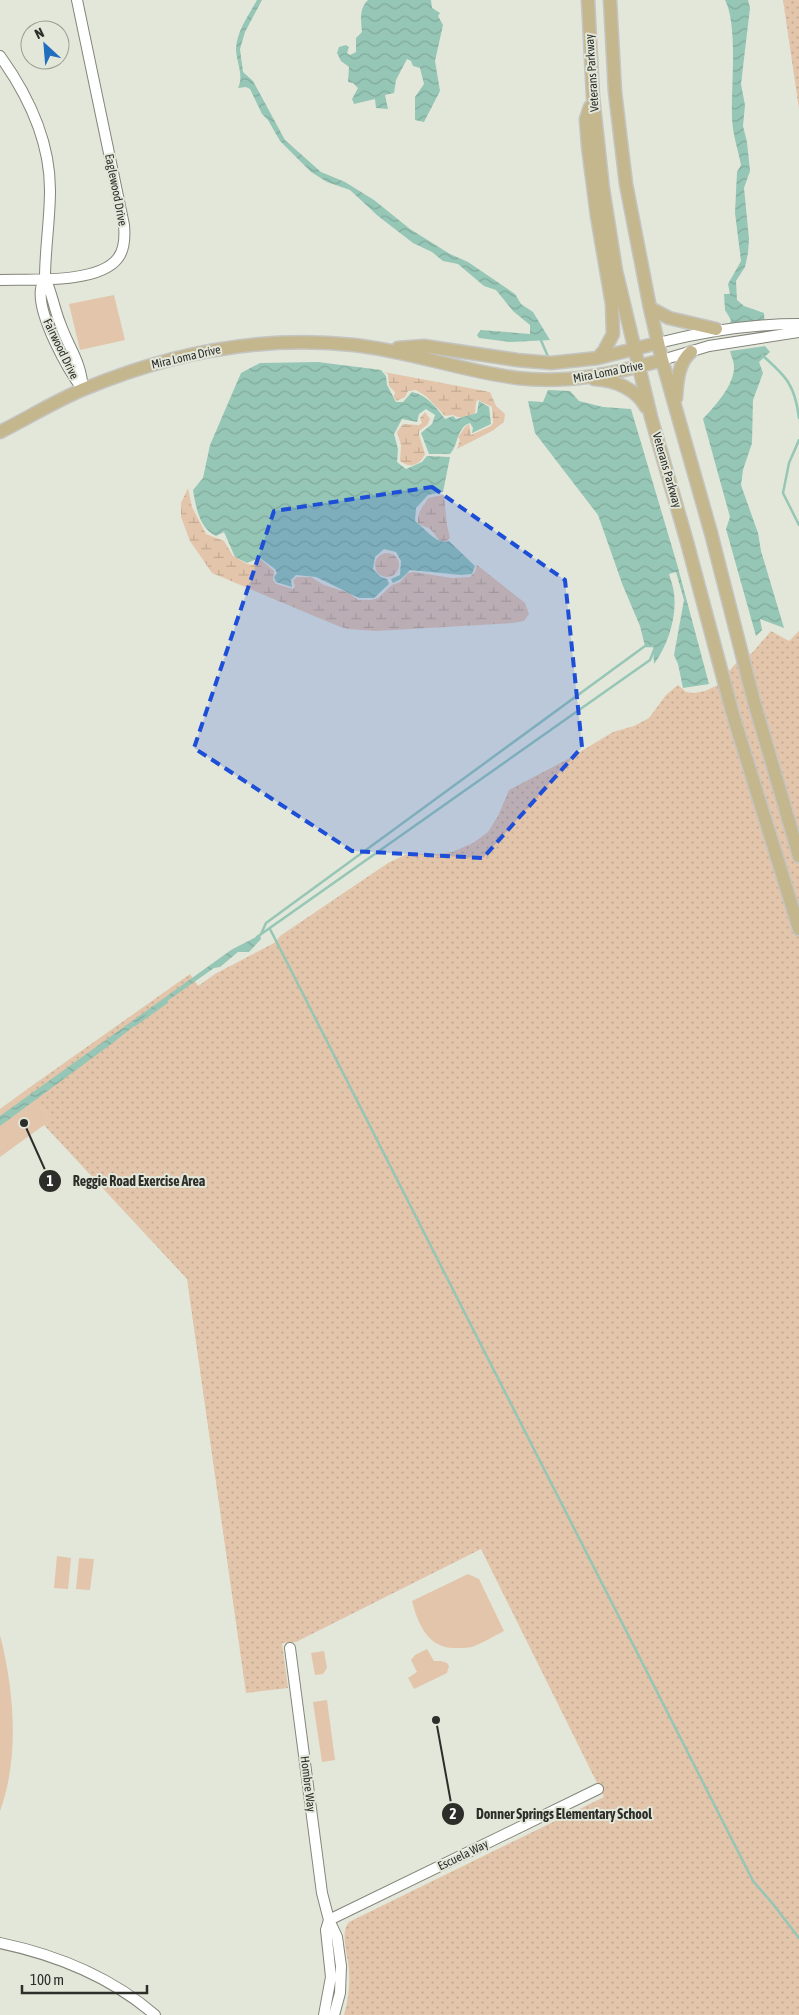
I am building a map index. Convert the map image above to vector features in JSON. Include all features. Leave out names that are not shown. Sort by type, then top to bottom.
[{"type":"main road","name":"Veterans Parkway","points":[[588,0],[592,95],[603,189],[616,271],[651,417],[687,542],[733,715],[799,929]]},
{"type":"main road","name":"Veterans Parkway","points":[[610,0],[615,92],[626,184],[650,308],[662,360],[711,533],[753,698],[799,856]]},
{"type":"main road","points":[[592,95],[586,120],[588,146],[597,216],[612,304],[613,334],[598,358]]},
{"type":"main road","points":[[650,308],[669,318],[722,329]]},
{"type":"main road","name":"Mira Loma Drive","points":[[0,432],[83,390],[167,360],[229,347],[290,342],[323,342],[386,349],[501,376],[542,380],[581,379],[639,367],[662,360]]},
{"type":"main road","name":"Mira Loma Drive","points":[[386,349],[424,346],[533,362],[563,362],[598,358],[658,343]]},
{"type":"main road","points":[[676,408],[677,383],[683,360],[691,352]]},
{"type":"main road","points":[[581,379],[603,380],[635,392],[642,400],[651,417]]},
{"type":"street","name":"Eaglewood Drive","points":[[0,280],[86,275],[100,272],[111,266],[119,258],[124,244],[124,225],[77,0]]},
{"type":"street","name":"Fairwood Drive","points":[[0,56],[26,95],[36,118],[48,166],[50,189],[45,278],[41,290],[50,330],[69,371],[83,390]]},
{"type":"street","name":"Mira Loma Drive","points":[[658,343],[722,329],[799,324]]},
{"type":"street","name":"Mira Loma Drive","points":[[662,360],[728,342],[799,332]]},
{"type":"street","name":"Hombre Way","points":[[290,1648],[322,1894],[328,1920],[337,1937],[340,1993],[334,2015]]},
{"type":"street","name":"Escuela Way","points":[[328,1920],[598,1789]]},
{"type":"street","name":"Hombre Way","points":[[324,2015],[331,1977],[326,1930],[328,1920]]},
{"type":"street","points":[[0,1943],[44,1954],[92,1973],[128,1994],[155,2015]]},
{"type":"highlighted area","points":[[432,487],[565,580],[582,747],[483,858],[352,851],[194,748],[274,511]]},
{"type":"green space","points":[[783,0],[799,0],[799,109]]},
{"type":"green space","points":[[114,295],[125,340],[80,350],[69,304]]},
{"type":"green space","points":[[384,372],[490,392],[496,406],[505,414],[504,422],[492,431],[457,449],[460,440],[458,437],[469,424],[471,435],[491,426],[493,423],[492,407],[478,400],[475,413],[469,416],[445,416],[427,397],[416,390],[408,391],[405,397],[397,401],[394,397],[395,392],[389,386],[388,374]]},
{"type":"green space","points":[[425,412],[430,419],[427,425],[419,431],[419,435],[425,454],[418,463],[407,465],[400,461],[401,445],[397,432],[403,424],[419,425],[422,423],[420,418]]},
{"type":"green space","points":[[188,488],[192,507],[206,534],[224,541],[233,556],[247,564],[253,565],[256,560],[260,559],[274,571],[273,580],[276,584],[293,589],[295,587],[293,580],[297,577],[311,577],[324,585],[349,593],[358,600],[371,600],[378,598],[392,585],[400,582],[408,573],[414,572],[452,578],[470,577],[475,572],[477,565],[525,603],[529,614],[524,621],[513,623],[376,631],[348,629],[338,626],[212,573],[190,541],[181,517],[181,503]]},
{"type":"green space","points":[[444,495],[450,538],[444,542],[439,540],[430,529],[418,523],[418,519],[419,512],[428,498]]},
{"type":"green space","points":[[387,553],[395,557],[399,565],[395,573],[387,577],[379,573],[375,565],[379,557]]},
{"type":"green space","points":[[771,631],[789,641],[799,631],[799,2015],[344,2015],[349,1983],[345,1932],[349,1922],[604,1797],[481,1549],[296,1642],[282,1643],[288,1688],[246,1693],[187,1279],[44,1125],[51,1120],[26,1090],[190,974],[198,986],[215,974],[276,942],[280,936],[388,863],[407,854],[452,852],[473,843],[488,832],[498,816],[509,790],[570,758],[613,732],[634,726],[649,718],[666,695],[678,685],[686,692],[694,693],[705,691],[718,685],[739,660],[752,653]]},
{"type":"green space","points":[[26,1090],[51,1120],[0,1157],[0,1109]]},
{"type":"green space","points":[[57,1556],[71,1558],[68,1589],[54,1588]]},
{"type":"green space","points":[[79,1558],[94,1559],[90,1590],[76,1589]]},
{"type":"green space","points":[[468,1574],[479,1579],[504,1631],[472,1647],[446,1647],[431,1640],[426,1634],[417,1618],[412,1601]]},
{"type":"green space","points":[[0,1635],[9,1678],[13,1723],[10,1768],[0,1811]]},
{"type":"green space","points":[[427,1649],[434,1661],[447,1663],[449,1666],[447,1673],[414,1689],[408,1678],[417,1672],[411,1660],[415,1655]]},
{"type":"green space","points":[[324,1651],[327,1668],[323,1674],[315,1675],[311,1653]]},
{"type":"green space","points":[[327,1700],[335,1760],[322,1762],[313,1702]]},
{"type":"water","points":[[257,0],[262,0],[245,32],[240,49],[243,72],[253,81],[285,140],[321,172],[345,182],[374,200],[410,229],[450,254],[468,262],[515,294],[521,304],[533,312],[550,340],[511,342],[479,338],[477,335],[481,330],[530,334],[530,325],[513,311],[496,290],[484,286],[458,264],[443,261],[432,252],[413,243],[378,216],[350,190],[327,182],[311,172],[280,141],[268,120],[262,114],[250,89],[246,87],[238,88],[240,74],[236,50],[238,37]]},
{"type":"water","points":[[368,0],[431,0],[432,8],[440,13],[438,16],[443,25],[435,61],[440,91],[424,122],[415,120],[415,97],[424,84],[420,68],[413,66],[411,61],[407,59],[396,80],[394,93],[385,95],[388,109],[376,108],[375,99],[354,104],[352,99],[358,88],[353,83],[348,82],[349,67],[341,61],[337,53],[339,47],[346,45],[349,47],[347,53],[350,55],[356,52],[356,38],[362,32],[362,11]]},
{"type":"water","points":[[725,0],[748,0],[750,8],[741,84],[745,105],[743,126],[750,171],[744,188],[749,239],[745,267],[736,281],[737,300],[744,306],[764,313],[765,328],[727,333],[731,320],[725,310],[724,294],[730,294],[728,284],[741,261],[735,213],[737,172],[741,165],[732,122],[733,40],[729,11]]},
{"type":"water","points":[[765,346],[770,352],[759,362],[763,373],[753,400],[752,443],[743,470],[741,485],[758,533],[761,551],[784,628],[760,619],[762,630],[756,636],[726,529],[730,517],[703,419],[723,395],[731,381],[734,362],[730,351]]},
{"type":"water","points":[[318,362],[381,370],[386,376],[387,385],[396,402],[403,402],[412,392],[431,402],[445,419],[453,416],[456,419],[477,413],[479,401],[489,407],[491,424],[472,433],[473,428],[470,423],[465,425],[450,454],[429,454],[421,433],[432,424],[435,415],[426,409],[419,414],[417,422],[402,419],[394,434],[398,449],[397,462],[406,469],[422,462],[427,456],[450,457],[443,492],[428,495],[416,508],[415,521],[435,539],[444,542],[449,541],[475,566],[472,574],[461,575],[410,570],[401,579],[393,583],[391,579],[400,575],[401,561],[396,552],[384,549],[375,557],[373,569],[381,577],[387,579],[389,584],[374,598],[359,598],[316,577],[296,575],[291,580],[292,587],[276,582],[274,577],[277,573],[275,569],[260,558],[247,563],[235,557],[224,532],[216,536],[206,528],[199,516],[193,490],[203,478],[210,445],[241,373],[260,363]]},
{"type":"water","points":[[548,390],[570,391],[579,401],[603,407],[631,409],[677,564],[709,684],[683,688],[674,655],[684,600],[676,572],[669,574],[675,602],[673,621],[667,640],[654,664],[653,646],[645,646],[640,626],[623,586],[598,515],[535,433],[528,401],[543,402]]},
{"type":"water","points":[[260,935],[261,939],[249,952],[238,952],[220,967],[214,968],[153,1011],[0,1126],[0,1116],[231,950]]},
{"type":"waterway","points":[[540,338],[549,359]]},
{"type":"waterway","points":[[762,355],[788,382],[795,397],[799,418]]},
{"type":"waterway","points":[[799,440],[789,463],[783,493],[799,525]]},
{"type":"waterway","points":[[261,934],[266,923],[645,646],[653,646]]},
{"type":"waterway","points":[[257,937],[650,660],[654,650]]},
{"type":"waterway","points":[[270,929],[753,1881],[799,1938]]},
{"type":"waterway","points":[[135,1025],[167,1002]]},
{"type":"place","name":"Reggie Road Exercise Area","points":[[24,1123]]},
{"type":"place","name":"Donner Springs Elementary School","points":[[436,1720]]}]
